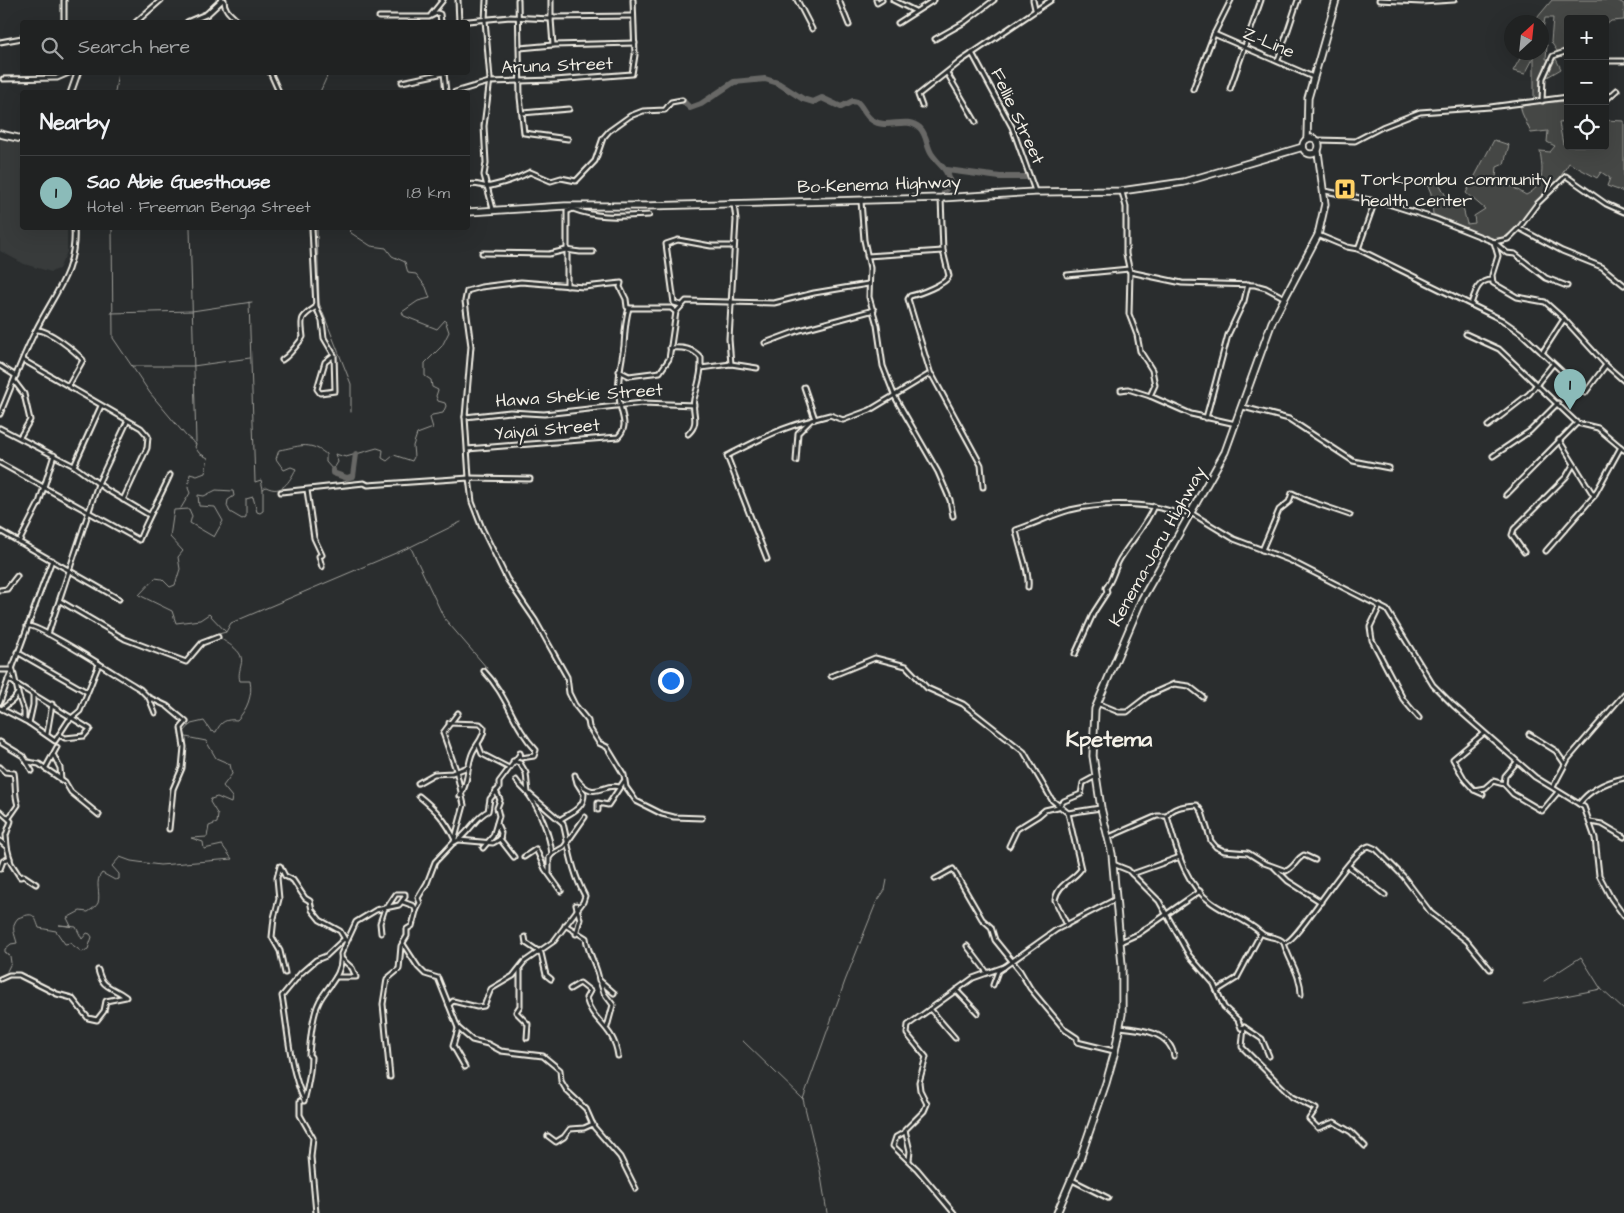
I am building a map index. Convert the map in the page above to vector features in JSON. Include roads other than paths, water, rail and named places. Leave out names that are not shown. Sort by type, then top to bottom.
[{"type":"highway","points":[[1313,139],[1303,149],[1315,153],[1320,147],[1313,139],[1308,128],[1306,109],[1313,77],[1336,0]]},
{"type":"highway","points":[[0,134],[20,139]]},
{"type":"highway","name":"Bo-Kenema Highway","points":[[470,212],[493,209],[941,198],[1035,192],[1122,191],[1184,182],[1303,149]]},
{"type":"highway","name":"Kenema-Joru Highway","points":[[1057,1213],[1072,1180],[1115,1051],[1120,1027],[1122,988],[1114,864],[1101,808],[1096,776],[1092,739],[1094,714],[1138,607],[1225,452],[1243,407],[1267,334],[1283,297],[1318,235],[1324,213],[1325,191],[1320,166],[1315,153]]},
{"type":"street","points":[[64,0],[64,20]]},
{"type":"street","points":[[138,20],[161,0]]},
{"type":"street","points":[[193,20],[207,14],[223,0]]},
{"type":"street","points":[[223,0],[228,12],[237,20]]},
{"type":"street","points":[[429,17],[443,0]]},
{"type":"street","points":[[458,0],[458,20]]},
{"type":"street","points":[[486,0],[485,20],[489,82],[484,126],[486,163],[484,175],[493,209]]},
{"type":"street","points":[[518,0],[522,125],[526,135],[568,139]]},
{"type":"street","points":[[551,0],[553,45]]},
{"type":"street","points":[[520,48],[553,45],[635,43],[633,0]]},
{"type":"street","points":[[797,0],[812,29]]},
{"type":"street","points":[[839,0],[849,25]]},
{"type":"street","points":[[877,2],[882,0]]},
{"type":"street","points":[[893,0],[916,11]]},
{"type":"street","points":[[898,23],[934,0]]},
{"type":"street","points":[[935,39],[966,22],[994,0]]},
{"type":"street","points":[[1034,0],[1035,9]]},
{"type":"street","points":[[922,106],[918,95],[972,53],[1051,0]]},
{"type":"street","points":[[1193,89],[1214,34],[1231,0]]},
{"type":"street","points":[[1230,89],[1247,47],[1261,0]]},
{"type":"street","points":[[1278,60],[1298,0]]},
{"type":"street","points":[[1379,0],[1422,2],[1454,0]]},
{"type":"street","points":[[379,17],[429,17],[437,13],[440,14],[441,20]]},
{"type":"street","points":[[470,21],[519,18],[633,16]]},
{"type":"street","name":"Z-Line","points":[[1214,34],[1278,60],[1313,77]]},
{"type":"street","points":[[0,42],[20,38]]},
{"type":"street","name":"Aruna Street","points":[[462,90],[489,82],[632,74],[635,67],[635,43]]},
{"type":"street","points":[[1542,101],[1543,78],[1553,56],[1564,52]]},
{"type":"street","name":"Fellie Street","points":[[972,53],[1012,127],[1035,192]]},
{"type":"street","points":[[1609,61],[1624,61]]},
{"type":"street","points":[[947,73],[976,122]]},
{"type":"street","points":[[3,79],[50,79],[67,75]]},
{"type":"street","points":[[73,90],[77,75]]},
{"type":"street","points":[[271,75],[278,90]]},
{"type":"street","points":[[402,82],[435,75]]},
{"type":"street","points":[[444,75],[446,90]]},
{"type":"street","points":[[1609,97],[1616,90]]},
{"type":"street","points":[[1313,139],[1355,141],[1382,127],[1420,112],[1564,98]]},
{"type":"street","points":[[470,185],[479,183],[488,186],[516,179],[530,172],[551,180],[561,178],[576,181],[595,161],[603,138],[614,127],[630,116],[643,111],[665,110],[671,102],[682,100]]},
{"type":"street","points":[[522,113],[569,110]]},
{"type":"street","points":[[1494,242],[1508,239],[1537,204],[1566,176],[1606,204],[1624,212]]},
{"type":"street","points":[[1122,191],[1126,207],[1126,254],[1130,270],[1129,314],[1137,335],[1140,351],[1152,370],[1155,385],[1150,396]]},
{"type":"street","points":[[1325,191],[1375,201],[1420,213],[1494,242],[1507,253],[1515,254],[1546,278],[1567,286]]},
{"type":"street","points":[[941,198],[943,251],[949,271],[948,279],[920,294],[908,297],[932,376],[978,460],[984,487]]},
{"type":"street","points":[[861,200],[870,268],[868,284],[883,366],[895,397],[938,472],[950,500],[954,516]]},
{"type":"street","points":[[1358,249],[1375,201]]},
{"type":"street","points":[[731,364],[729,339],[736,220],[734,203]]},
{"type":"street","points":[[567,286],[566,208],[589,215],[610,218],[649,216]]},
{"type":"street","points":[[1519,228],[1562,251],[1594,263],[1608,271],[1624,285]]},
{"type":"street","points":[[0,414],[36,330],[70,267],[74,252],[74,230]]},
{"type":"street","points":[[312,230],[316,307],[322,322],[324,338],[334,355],[336,391],[320,393],[317,389],[325,362],[334,355]]},
{"type":"street","points":[[1318,235],[1347,247],[1358,249],[1511,325],[1568,375],[1585,393],[1606,365]]},
{"type":"street","points":[[671,308],[674,303],[665,247],[670,242],[678,240],[711,246],[735,246]]},
{"type":"street","points":[[1492,280],[1498,256],[1494,242]]},
{"type":"street","points":[[482,253],[549,254],[566,250],[593,252]]},
{"type":"street","points":[[867,256],[943,251]]},
{"type":"street","points":[[1067,275],[1130,270],[1182,283],[1248,284],[1266,288],[1283,297]]},
{"type":"street","points":[[1471,304],[1478,286],[1486,280],[1492,280],[1517,297],[1545,302],[1624,381]]},
{"type":"street","points":[[676,312],[671,308],[627,307],[626,299],[620,287],[621,283],[567,286],[553,283],[521,282],[480,287],[467,291],[465,300],[471,346],[465,417],[469,478],[474,508],[507,579],[535,620],[567,677],[570,693],[575,705],[588,721],[589,727],[599,743],[606,747],[618,765],[624,775],[624,781],[636,801],[674,817],[702,818]]},
{"type":"street","points":[[619,371],[629,376],[660,372],[662,366],[669,358],[676,312],[686,301],[774,303],[814,293],[868,284]]},
{"type":"street","points":[[1206,418],[1228,335],[1244,301],[1248,284]]},
{"type":"street","points":[[674,303],[681,305]]},
{"type":"street","points":[[282,360],[290,355],[291,348],[303,337],[300,323],[303,316],[316,307]]},
{"type":"street","name":"Yaiyai Street","points":[[467,450],[618,436],[625,426],[620,405],[619,371],[624,323],[629,308]]},
{"type":"street","points":[[765,343],[800,330],[874,310]]},
{"type":"street","points":[[1542,353],[1564,319]]},
{"type":"street","points":[[36,330],[41,330],[59,340],[83,360],[69,385]]},
{"type":"street","points":[[1466,334],[1499,349],[1577,423],[1598,428],[1622,449],[1594,496],[1546,551]]},
{"type":"street","points":[[670,348],[680,347],[694,352],[701,358],[702,368],[694,405],[696,421],[688,434]]},
{"type":"street","points":[[23,360],[69,385],[127,422],[141,428],[149,439],[148,448],[123,500]]},
{"type":"street","points":[[702,368],[731,364],[757,368]]},
{"type":"street","points":[[1488,426],[1538,384],[1554,364]]},
{"type":"street","points":[[0,366],[16,376]]},
{"type":"street","points":[[767,559],[727,456],[773,431],[793,424],[830,415],[838,419],[850,418],[895,397],[928,375],[932,376]]},
{"type":"street","points":[[14,381],[24,394],[30,420],[20,437]]},
{"type":"street","points":[[804,387],[815,419]]},
{"type":"street","points":[[1121,390],[1128,389],[1150,396],[1175,409],[1236,424]]},
{"type":"street","name":"Hawa Shekie Street","points":[[465,417],[510,412],[544,414],[620,405],[658,403],[694,405]]},
{"type":"street","points":[[1493,456],[1530,431],[1558,403]]},
{"type":"street","points":[[74,466],[101,406]]},
{"type":"street","points":[[1243,407],[1289,420],[1353,461],[1389,468]]},
{"type":"street","points":[[796,461],[798,433],[810,421]]},
{"type":"street","points":[[48,634],[98,484],[127,422]]},
{"type":"street","points":[[1506,495],[1577,423]]},
{"type":"street","points":[[0,428],[74,466],[98,484],[149,515]]},
{"type":"street","points":[[1559,440],[1594,496]]},
{"type":"street","points":[[19,542],[34,516],[54,455]]},
{"type":"street","points":[[0,464],[139,540],[149,515],[158,502],[170,475]]},
{"type":"street","points":[[1524,552],[1512,535],[1514,530],[1566,477],[1573,465]]},
{"type":"street","points":[[281,492],[364,483],[368,485],[469,478],[530,479]]},
{"type":"street","points":[[306,490],[314,538],[322,555],[320,556],[322,567]]},
{"type":"street","points":[[1262,550],[1279,510],[1289,502],[1292,493],[1350,515]]},
{"type":"street","points":[[1028,587],[1029,577],[1024,565],[1016,530],[1071,510],[1113,505],[1154,506],[1189,515],[1234,539],[1289,560],[1380,606],[1387,610],[1395,620],[1433,685],[1517,762],[1586,810],[1595,838],[1599,875],[1624,916]]},
{"type":"street","points":[[1074,654],[1094,612],[1107,592],[1106,588],[1113,579],[1119,560],[1148,520],[1154,506]]},
{"type":"street","points":[[0,531],[119,599]]},
{"type":"street","points":[[0,702],[10,670],[52,560]]},
{"type":"street","points":[[0,590],[7,589],[17,576]]},
{"type":"street","points":[[60,601],[125,639],[186,662],[202,643],[218,637]]},
{"type":"street","points":[[1380,606],[1370,628],[1372,640],[1403,699],[1418,718]]},
{"type":"street","points":[[27,626],[34,626],[99,664],[140,689],[149,698],[167,706],[186,722],[181,728],[184,747],[182,768],[173,789],[169,829]]},
{"type":"street","points":[[17,652],[87,692]]},
{"type":"street","points":[[830,676],[875,658],[906,666],[927,688],[963,704],[1024,752],[1058,807],[1068,814],[1081,870],[1076,877],[1066,880],[1056,896],[1067,925]]},
{"type":"street","points":[[18,693],[13,700],[1,709],[24,720],[55,741],[72,717],[80,711],[99,664]]},
{"type":"street","points":[[12,665],[24,712],[24,720]]},
{"type":"street","points":[[0,670],[10,670]]},
{"type":"street","points":[[484,671],[511,708],[523,736],[536,750],[534,756],[521,758]]},
{"type":"street","points":[[8,679],[52,704],[90,729],[84,736],[65,738],[59,735]]},
{"type":"street","points":[[1097,703],[1118,712],[1127,712],[1149,695],[1174,684],[1189,686],[1203,697]]},
{"type":"street","points":[[29,723],[33,706],[33,694]]},
{"type":"street","points":[[1552,787],[1565,764],[1624,694]]},
{"type":"street","points":[[149,698],[155,714]]},
{"type":"street","points":[[47,734],[52,704]]},
{"type":"street","points":[[456,841],[464,805],[460,796],[456,770],[443,733],[448,724],[483,725],[483,738],[473,750],[464,791],[460,796]]},
{"type":"street","points":[[1483,794],[1474,790],[1465,780],[1453,759],[1484,733]]},
{"type":"street","points":[[1530,734],[1556,751],[1565,764]]},
{"type":"street","points":[[0,742],[18,752],[28,762],[32,771]]},
{"type":"street","points":[[478,744],[482,754],[509,768]]},
{"type":"street","points":[[45,769],[54,756],[57,747]]},
{"type":"street","points":[[390,1077],[384,996],[387,979],[399,969],[401,946],[407,929],[412,926],[420,903],[418,898],[427,883],[435,862],[488,811],[490,799],[499,788],[498,782],[513,760],[521,753],[520,763]]},
{"type":"street","points":[[54,756],[60,768],[61,780]]},
{"type":"street","points":[[513,760],[520,763],[526,773],[528,793],[538,810],[552,854]]},
{"type":"street","points":[[28,762],[45,769],[61,780],[71,792],[99,815]]},
{"type":"street","points":[[1504,784],[1505,776],[1517,762]]},
{"type":"street","points":[[0,767],[5,772],[14,773],[15,796],[18,805],[9,818]]},
{"type":"street","points":[[418,783],[434,774],[442,775],[468,767]]},
{"type":"street","points":[[561,819],[580,808],[584,799],[584,794],[575,776],[593,791],[598,792],[612,786],[619,787]]},
{"type":"street","points":[[1009,846],[1017,829],[1045,810],[1058,807],[1064,801],[1081,794],[1083,783],[1096,776]]},
{"type":"street","points":[[1579,804],[1585,796],[1598,787],[1624,778]]},
{"type":"street","points":[[448,1006],[453,1000],[477,1007],[484,1006],[491,989],[520,969],[524,962],[538,951],[554,941],[585,896],[573,870],[571,853],[566,843],[566,834],[561,819],[520,788],[516,780]]},
{"type":"street","points":[[598,810],[598,803],[608,805],[624,781]]},
{"type":"street","points":[[1474,790],[1485,788],[1494,781],[1504,784],[1513,794],[1540,811],[1545,809],[1558,792]]},
{"type":"street","points":[[483,848],[486,842],[493,836],[499,816],[497,808],[500,800],[496,791]]},
{"type":"street","points":[[419,796],[428,806],[436,809],[445,819],[456,841]]},
{"type":"street","points":[[1301,994],[1293,962],[1284,943],[1276,937],[1261,932],[1249,922],[1213,904],[1185,872],[1167,816],[1170,811],[1177,808],[1197,805],[1202,812],[1211,841],[1216,847],[1224,850],[1243,851],[1286,871],[1294,866],[1297,859],[1304,855],[1315,860]]},
{"type":"street","points":[[1068,814],[1101,808]]},
{"type":"street","points":[[0,811],[11,821],[6,835],[11,863],[20,877],[24,876],[36,884]]},
{"type":"street","points":[[1108,837],[1157,816],[1167,816]]},
{"type":"street","points":[[549,873],[549,858],[564,847],[585,817]]},
{"type":"street","points":[[1590,822],[1602,824],[1624,837]]},
{"type":"street","points":[[497,823],[500,839],[514,858]]},
{"type":"street","points":[[456,841],[493,843],[500,839]]},
{"type":"street","points":[[0,841],[7,847]]},
{"type":"street","points":[[1284,943],[1292,941],[1348,866],[1366,847],[1376,849],[1403,876],[1431,913],[1467,941],[1490,969]]},
{"type":"street","points":[[524,858],[536,849],[561,891]]},
{"type":"street","points":[[1132,874],[1180,857]]},
{"type":"street","points":[[0,869],[2,861],[10,858]]},
{"type":"street","points":[[1114,864],[1123,867],[1132,874],[1155,897],[1167,913],[1189,955],[1218,990],[1224,1007],[1238,1020],[1241,1028],[1244,1027],[1262,1039],[1269,1056]]},
{"type":"street","points":[[285,973],[280,951],[272,938],[274,918],[279,899],[277,878],[280,865],[285,876],[293,880],[304,898],[310,901],[312,910],[320,920],[340,932],[345,940]]},
{"type":"street","points":[[1348,866],[1385,895]]},
{"type":"street","points":[[1275,867],[1288,881],[1320,902]]},
{"type":"street","points":[[935,879],[953,869],[982,919],[991,927],[995,940],[1030,988],[1065,1030],[1077,1038],[1077,1042],[1115,1051]]},
{"type":"street","points":[[1120,942],[1138,934],[1200,891]]},
{"type":"street","points":[[345,940],[326,956],[316,960],[300,973],[282,996],[284,1019],[297,1084],[304,1100],[308,1091],[310,1074],[310,1041],[319,1001],[336,977],[342,959],[341,954],[345,940],[356,922],[376,910],[387,907],[399,906],[403,902],[405,894],[396,894],[387,907],[380,923],[381,933]]},
{"type":"street","points":[[993,985],[998,971],[1004,966],[1067,925],[1116,899]]},
{"type":"street","points":[[403,902],[414,906],[416,911]]},
{"type":"street","points":[[576,905],[580,919],[576,934]]},
{"type":"street","points":[[565,925],[576,934],[586,938],[604,993],[613,1005],[607,1027]]},
{"type":"street","points":[[1218,990],[1237,978],[1261,932]]},
{"type":"street","points":[[525,937],[526,943],[541,953],[546,975],[551,980]]},
{"type":"street","points":[[403,944],[418,967],[425,974],[438,978],[458,1028],[472,1040],[488,1044],[501,1051],[543,1056],[560,1070],[561,1081],[567,1091],[586,1109],[593,1124],[620,1157],[636,1189]]},
{"type":"street","points":[[967,946],[986,972]]},
{"type":"street","points":[[336,977],[356,976],[352,968],[342,959]]},
{"type":"street","points":[[954,1213],[909,1160],[892,1144],[924,1111],[927,1104],[920,1090],[919,1082],[926,1057],[908,1036],[907,1029],[910,1024],[956,990],[986,972],[1004,966]]},
{"type":"street","points":[[520,969],[520,1006],[516,1012],[528,1024],[527,1038]]},
{"type":"street","points":[[0,979],[9,975],[19,975],[74,1000],[88,1018],[96,1020],[104,1011],[106,1001],[126,997],[99,980],[98,970]]},
{"type":"street","points":[[570,989],[580,983],[590,992],[586,998],[591,1012],[607,1027],[613,1037],[618,1056]]},
{"type":"street","points":[[601,983],[614,993]]},
{"type":"street","points":[[956,990],[978,1013]]},
{"type":"street","points":[[931,1010],[955,1038]]},
{"type":"street","points":[[1120,1027],[1139,1029],[1168,1041],[1174,1056]]},
{"type":"street","points":[[1244,1027],[1242,1047],[1292,1097],[1316,1109],[1309,1119],[1313,1125],[1318,1128],[1334,1122],[1351,1132],[1365,1146]]},
{"type":"street","points":[[458,1028],[453,1046],[466,1067]]},
{"type":"street","points":[[300,1101],[300,1114],[313,1138],[311,1157],[316,1213]]},
{"type":"street","points":[[548,1136],[556,1142],[564,1137],[570,1129],[584,1128],[593,1124]]},
{"type":"street","points":[[904,1132],[910,1151],[909,1160]]},
{"type":"street","points":[[1072,1180],[1108,1198]]},
{"type":"waterway","points":[[115,90],[118,75]]},
{"type":"waterway","points":[[321,90],[328,75]]},
{"type":"waterway","points":[[682,100],[690,108],[701,104],[734,82],[765,79],[778,83],[803,99],[813,102],[822,98],[841,107],[853,101],[857,102],[866,114],[878,123],[914,124],[923,131],[931,153],[945,170],[950,181],[944,193]]},
{"type":"waterway","points":[[947,170],[1000,177],[1026,177]]},
{"type":"waterway","points":[[112,230],[113,338],[150,393],[186,436],[196,444],[195,447],[199,453],[208,458],[205,473],[197,476],[190,474],[188,488],[190,493],[181,508]]},
{"type":"waterway","points":[[190,230],[196,442]]},
{"type":"waterway","points":[[317,230],[319,303],[351,384],[351,412]]},
{"type":"waterway","points":[[217,636],[215,635],[226,632],[209,614],[200,620],[176,623],[172,611],[139,595],[155,578],[162,579],[170,587],[175,585],[180,569],[178,557],[183,551],[170,537],[174,510],[189,509],[192,516],[190,523],[214,537],[223,521],[215,507],[199,506],[198,495],[204,496],[216,490],[233,491],[234,496],[228,500],[227,506],[230,512],[242,519],[246,517],[246,499],[253,497],[257,512],[260,513],[263,511],[263,489],[266,487],[272,489],[281,488],[288,483],[296,469],[291,467],[284,470],[276,459],[279,450],[297,446],[314,447],[320,450],[326,454],[326,462],[333,470],[338,462],[335,454],[346,457],[377,448],[383,450],[382,458],[387,461],[394,455],[412,461],[414,457],[413,446],[417,434],[433,428],[430,418],[432,415],[443,413],[446,406],[445,403],[438,401],[436,396],[438,390],[432,387],[431,380],[425,376],[425,363],[442,346],[449,332],[445,320],[437,329],[404,316],[402,312],[418,301],[430,298],[426,287],[416,274],[408,273],[405,262],[392,256],[386,248],[371,246],[351,233],[350,230]]},
{"type":"waterway","points":[[249,302],[255,482],[261,480],[263,489]]},
{"type":"waterway","points":[[111,313],[192,311],[252,302]]},
{"type":"waterway","points":[[132,366],[193,366],[250,358]]},
{"type":"waterway","points":[[333,470],[333,473],[347,478],[353,476],[356,454]]},
{"type":"waterway","points":[[226,632],[231,623],[410,547],[461,522]]},
{"type":"waterway","points":[[411,548],[444,618],[487,668]]},
{"type":"waterway","points":[[7,971],[11,963],[10,956],[5,952],[5,949],[11,944],[17,943],[14,924],[18,918],[23,916],[33,916],[39,928],[56,931],[65,944],[70,943],[82,952],[88,949],[92,937],[90,934],[87,933],[82,939],[76,927],[59,925],[71,926],[67,918],[80,911],[88,912],[96,906],[99,899],[98,880],[102,873],[115,880],[119,879],[119,874],[112,866],[120,857],[131,861],[160,865],[232,859],[222,845],[204,849],[203,842],[191,838],[207,837],[209,826],[217,823],[218,815],[210,802],[211,799],[217,797],[231,803],[232,797],[223,786],[232,774],[230,764],[216,758],[206,741],[186,737],[184,732],[191,724],[204,721],[211,731],[216,732],[224,722],[237,720],[244,712],[248,702],[251,686],[250,681],[240,681],[241,656],[220,638]]},
{"type":"waterway","points":[[803,1099],[845,981],[876,903],[885,890],[887,880]]},
{"type":"waterway","points":[[1544,981],[1581,957],[1601,989],[1624,1010]]},
{"type":"waterway","points":[[1524,1004],[1601,989]]},
{"type":"waterway","points":[[743,1041],[803,1099],[820,1170],[827,1213]]},
{"type":"place","name":"Torkpombu community health center","points":[[1345,189]]},
{"type":"place","name":"Sao Abie Guesthouse","points":[[1570,410]]},
{"type":"district","name":"Kpetema","points":[[1109,738]]}]
